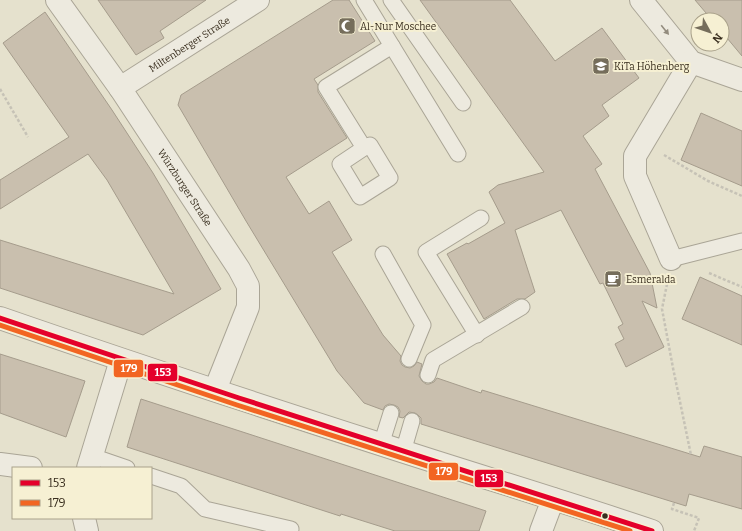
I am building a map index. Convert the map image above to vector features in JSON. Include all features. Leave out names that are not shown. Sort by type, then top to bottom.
[{"type":"street","name":"Würzburger Straße","points":[[57,0],[120,88],[239,269],[248,286],[248,308],[215,390]]},
{"type":"street","name":"Miltenberger Straße","points":[[120,88],[258,0]]},
{"type":"street","points":[[641,0],[691,62],[742,80]]},
{"type":"street","points":[[671,259],[635,176],[635,156],[691,62]]},
{"type":"street","points":[[0,318],[121,360],[381,445],[553,499],[615,525],[652,531]]},
{"type":"street","points":[[90,462],[121,360]]},
{"type":"street","points":[[0,464],[23,467]]},
{"type":"street","points":[[541,531],[553,499]]},
{"type":"street","points":[[84,519],[87,531]]},
{"type":"lane","points":[[364,0],[458,154]]},
{"type":"lane","points":[[391,0],[463,103]]},
{"type":"lane","points":[[364,148],[326,87],[392,46]]},
{"type":"lane","points":[[477,335],[426,252],[480,218]]},
{"type":"lane","points":[[671,259],[742,241]]},
{"type":"lane","points":[[383,254],[423,325],[409,359]]},
{"type":"lane","points":[[428,375],[433,360],[522,307]]},
{"type":"lane","points":[[381,445],[391,413]]},
{"type":"lane","points":[[403,452],[412,421]]},
{"type":"lane","points":[[90,462],[121,467]]},
{"type":"lane","points":[[152,476],[181,486],[205,509],[291,529]]},
{"type":"path","points":[[0,89],[28,137]]},
{"type":"path","points":[[643,143],[708,180],[742,196]]},
{"type":"path","points":[[671,259],[662,309],[691,455]]},
{"type":"path","points":[[674,503],[672,509],[699,518],[694,531]]},
{"type":"building","points":[[98,0],[206,0],[160,31],[164,38],[136,55]]},
{"type":"building","points":[[333,0],[349,0],[375,41],[314,79],[318,85],[318,92],[347,138],[286,177],[309,214],[329,201],[352,240],[332,252],[383,335],[401,356],[400,361],[402,365],[410,368],[417,362],[422,364],[419,376],[426,384],[434,382],[437,378],[481,393],[482,390],[700,457],[704,446],[742,457],[742,509],[689,494],[686,506],[421,424],[421,418],[415,413],[409,412],[403,418],[399,417],[400,411],[398,407],[394,405],[389,404],[385,406],[383,410],[364,403],[337,371],[178,105],[181,95]]},
{"type":"building","points":[[420,0],[510,0],[555,61],[602,28],[639,78],[602,105],[609,116],[583,136],[602,164],[595,169],[650,273],[657,308],[642,301],[664,347],[626,367],[615,344],[624,339],[618,327],[623,324],[603,283],[600,284],[561,210],[515,230],[535,292],[525,299],[517,299],[484,319],[447,254],[505,223],[489,192],[498,185],[544,172]]},
{"type":"building","points":[[695,0],[742,0],[742,56],[730,42],[730,12],[705,12]]},
{"type":"building","points":[[45,12],[153,173],[221,289],[143,335],[0,288],[0,240],[174,294],[107,180],[88,154],[0,209],[0,180],[69,137],[3,43]]},
{"type":"building","points":[[701,113],[742,131],[742,186],[681,160]]},
{"type":"building","points":[[700,277],[742,296],[742,345],[682,319]]},
{"type":"building","points":[[0,354],[85,381],[66,437],[0,413]]},
{"type":"building","points":[[141,399],[486,511],[479,531],[395,531],[341,514],[340,516],[127,447]]},
{"type":"transit line","name":"153","points":[[0,318],[239,398],[652,531]]},
{"type":"transit line","name":"179","points":[[0,325],[237,405],[630,531]]},
{"type":"place","name":"Al-Nur Moschee","points":[[347,26]]},
{"type":"place","name":"KiTa Höhenberg","points":[[601,66]]},
{"type":"place","name":"Esmeralda","points":[[613,279]]}]
